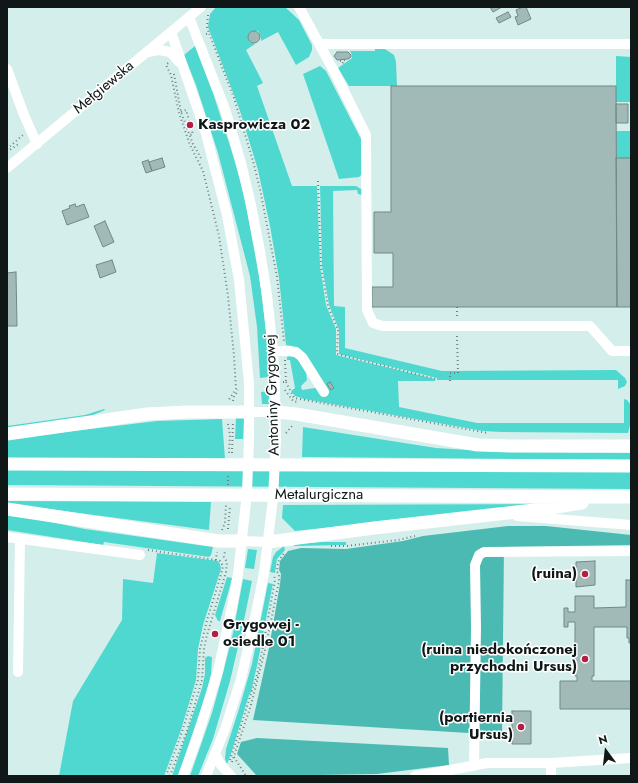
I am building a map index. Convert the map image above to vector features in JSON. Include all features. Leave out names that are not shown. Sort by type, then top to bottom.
[{"type":"main road","points":[[7,434],[147,414],[187,412],[250,412]]},
{"type":"main road","points":[[276,412],[296,414],[478,445],[512,446],[629,444]]},
{"type":"main road","name":"Metalurgiczna","points":[[7,464],[631,466]]},
{"type":"main road","name":"Metalurgiczna","points":[[7,494],[627,497]]},
{"type":"main road","points":[[268,542],[543,509],[627,497]]},
{"type":"main road","points":[[7,510],[219,541],[242,542]]},
{"type":"street","points":[[299,7],[320,44],[366,135],[367,310],[373,323],[382,326],[590,326],[612,351],[631,351]]},
{"type":"street","name":"Mełgiewska","points":[[7,168],[171,32],[190,17],[206,8]]},
{"type":"street","name":"Antoniny Grygowej","points":[[190,17],[223,103],[247,186],[264,272],[273,351],[276,412],[276,440],[271,518],[256,613],[241,680],[229,718],[206,776]]},
{"type":"street","name":"Antoniny Grygowej","points":[[171,32],[205,130],[218,177],[231,234],[242,305],[250,412],[245,519],[236,588],[224,648],[197,738],[183,776]]},
{"type":"street","points":[[320,44],[631,44]]},
{"type":"street","points":[[145,54],[159,50],[170,52],[174,55],[183,68]]},
{"type":"street","points":[[7,69],[37,144]]},
{"type":"street","points":[[273,351],[296,352],[302,357],[324,392]]},
{"type":"street","points":[[250,412],[276,412]]},
{"type":"street","points":[[477,516],[529,517],[631,525]]},
{"type":"street","points":[[7,537],[140,555]]},
{"type":"street","points":[[18,672],[20,539]]},
{"type":"street","points":[[242,542],[268,542]]},
{"type":"street","points":[[474,766],[476,627],[475,566],[479,555],[484,552],[631,551]]},
{"type":"street","points":[[215,754],[228,773]]},
{"type":"street","points":[[415,776],[440,774],[487,763],[551,764],[631,758]]},
{"type":"street","points":[[551,764],[551,776]]},
{"type":"path","points":[[206,8],[206,19],[209,33]]},
{"type":"path","points":[[167,60],[174,73],[180,112],[206,170],[221,235],[228,275],[234,320],[238,390],[249,390]]},
{"type":"path","points":[[180,112],[186,110],[194,134],[187,137]]},
{"type":"path","points":[[318,182],[321,267],[328,306],[338,330],[337,354],[436,379],[436,381]]},
{"type":"path","points":[[457,307],[457,322]]},
{"type":"path","points":[[450,381],[450,373],[458,373],[457,329]]},
{"type":"path","points":[[286,382],[294,398],[492,433]]},
{"type":"path","points":[[275,389],[284,390],[293,401],[473,434]]},
{"type":"path","points":[[227,419],[231,439]]},
{"type":"path","points":[[231,459],[233,419]]},
{"type":"path","points":[[481,435],[488,436]]},
{"type":"path","points":[[228,472],[228,486]]},
{"type":"path","points":[[231,486],[232,479]]},
{"type":"path","points":[[221,532],[225,519],[227,499]]},
{"type":"path","points":[[227,533],[230,499]]},
{"type":"path","points":[[328,546],[346,546],[398,540],[417,535]]},
{"type":"path","points":[[228,773],[253,698],[266,646],[279,581],[279,574],[277,572],[278,562],[284,553],[289,549]]},
{"type":"path","points":[[170,776],[187,731],[201,686],[204,649],[207,635],[227,567]]},
{"type":"path","points":[[166,776],[182,732],[198,680],[200,649],[222,571]]},
{"type":"path","points":[[228,773],[232,754],[257,675],[275,580],[279,581]]},
{"type":"path","points":[[232,754],[246,776]]},
{"type":"shaded area","points":[[216,7],[285,7],[299,20],[312,45],[312,50],[309,57],[296,65],[278,32],[261,41],[258,31],[250,32],[248,39],[250,42],[255,44],[246,50],[263,83],[257,86],[292,186],[317,186],[320,266],[326,305],[336,329],[336,355],[435,379],[435,381],[398,381],[399,407],[477,423],[624,423],[624,399],[631,405],[628,433],[483,431],[304,399],[295,396],[291,391],[295,388],[290,360],[287,360],[287,357],[290,356],[297,358],[306,371],[307,380],[301,386],[302,390],[315,388],[319,390],[292,346],[286,345],[279,278],[258,170],[240,111],[208,27],[210,14]]},
{"type":"shaded area","points":[[195,46],[214,96],[243,190],[259,276],[266,329],[269,377],[260,378],[257,327],[250,276],[218,153],[196,85],[184,55]]},
{"type":"shaded area","points":[[375,49],[385,49],[394,55],[396,62],[397,86],[349,86],[338,68],[352,58],[350,51],[375,51]]},
{"type":"shaded area","points":[[616,56],[631,57],[631,102],[616,102]]},
{"type":"shaded area","points":[[320,66],[326,71],[362,141],[362,174],[359,177],[339,179],[303,74]]},
{"type":"shaded area","points":[[616,131],[631,131],[631,158],[616,158]]},
{"type":"shaded area","points":[[320,186],[356,186],[363,192],[362,195],[358,194],[357,190],[333,191],[334,306],[345,307],[345,348],[442,371],[616,370],[625,378],[627,382],[625,386],[618,389],[618,380],[437,380],[437,378],[339,354],[339,330],[329,305],[322,266]]},
{"type":"shaded area","points":[[269,391],[269,404],[262,404],[261,392]]},
{"type":"shaded area","points":[[104,409],[105,410],[86,418],[7,428],[7,426],[85,415]]},
{"type":"shaded area","points":[[236,418],[244,418],[243,439],[235,439]]},
{"type":"shaded area","points":[[222,419],[225,459],[7,458],[7,439],[157,421]]},
{"type":"shaded area","points":[[303,427],[436,448],[501,452],[631,453],[631,460],[302,457]]},
{"type":"shaded area","points":[[7,469],[631,471],[631,489],[7,485]]},
{"type":"shaded area","points":[[7,501],[211,502],[209,530],[25,506],[7,503]]},
{"type":"shaded area","points":[[552,504],[295,531],[282,518],[283,505]]},
{"type":"shaded area","points":[[7,513],[85,529],[213,547],[209,557],[104,542],[103,545],[7,530]]},
{"type":"shaded area","points":[[508,526],[546,526],[631,535],[631,545],[504,547],[502,735],[253,720],[269,648],[280,584],[280,561],[288,551],[301,548],[346,549],[403,541],[423,536]]},
{"type":"shaded area","points":[[346,542],[346,545],[294,546],[294,544]]},
{"type":"shaded area","points":[[284,546],[285,550],[277,559],[275,573],[270,572],[273,557],[276,552]]},
{"type":"shaded area","points":[[248,549],[257,550],[254,569],[245,568]]},
{"type":"shaded area","points":[[157,553],[218,561],[221,569],[203,625],[198,649],[196,680],[180,733],[164,776],[59,776],[73,701],[122,620],[123,579],[153,583]]},
{"type":"shaded area","points":[[227,577],[232,578],[220,621],[218,621],[215,615]]},
{"type":"shaded area","points":[[243,579],[252,581],[230,681],[213,739],[198,776],[190,776],[212,713],[222,677],[233,633]]},
{"type":"shaded area","points":[[268,583],[273,584],[257,666],[251,692],[227,764],[225,759],[226,749],[252,664]]},
{"type":"shaded area","points":[[208,656],[212,657],[211,674],[206,694],[178,776],[172,776],[202,688],[205,674],[205,658]]},
{"type":"shaded area","points":[[257,738],[448,748],[449,765],[377,774],[257,776],[237,754],[241,742]]},
{"type":"building","points":[[490,7],[502,7],[493,12]]},
{"type":"building","points":[[526,7],[531,19],[518,25],[515,17],[518,16],[516,10]]},
{"type":"building","points":[[508,12],[511,17],[499,23],[496,18]]},
{"type":"building","points":[[254,31],[258,33],[260,37],[258,41],[254,43],[250,41],[248,37],[250,33]]},
{"type":"building","points":[[337,52],[348,52],[351,57],[348,59],[337,60],[334,56]]},
{"type":"building","points":[[391,86],[616,86],[617,307],[372,307],[372,287],[393,287],[393,253],[374,253],[374,212],[391,212]]},
{"type":"building","points":[[616,104],[628,104],[628,123],[616,123]]},
{"type":"building","points":[[162,158],[165,167],[152,171],[149,162]]},
{"type":"building","points":[[616,158],[631,158],[631,307],[617,307]]},
{"type":"building","points":[[148,160],[152,171],[146,173],[142,162]]},
{"type":"building","points":[[75,204],[76,207],[84,204],[89,217],[67,225],[62,211]]},
{"type":"building","points":[[105,221],[114,242],[103,247],[94,226]]},
{"type":"building","points":[[112,260],[116,272],[100,278],[96,265]]},
{"type":"building","points":[[16,272],[17,326],[7,326],[7,273]]},
{"type":"building","points":[[330,382],[334,388],[331,390],[327,384]]},
{"type":"building","name":"(ruina)","points":[[595,561],[595,585],[576,587],[576,562]]},
{"type":"building","name":"(ruina niedokończonej przychodni Ursus)","points":[[626,580],[631,580],[631,643],[629,643],[629,638],[627,638],[627,627],[594,627],[594,676],[592,676],[592,681],[631,681],[631,709],[560,709],[560,681],[577,681],[577,676],[575,676],[575,622],[568,622],[568,627],[564,627],[564,608],[568,608],[568,612],[575,612],[575,596],[594,596],[594,608],[626,607]]},
{"type":"building","name":"(portiernia Ursus)","points":[[512,711],[531,711],[531,744],[512,744]]},
{"type":"place","name":"Kasprowicza 02","points":[[190,125]]},
{"type":"place","name":"(ruina)","points":[[585,574]]},
{"type":"place","name":"Grygowej - osiedle 01","points":[[215,634]]},
{"type":"place","name":"(ruina niedokończonej przychodni Ursus)","points":[[585,659]]},
{"type":"place","name":"(portiernia Ursus)","points":[[521,727]]}]
